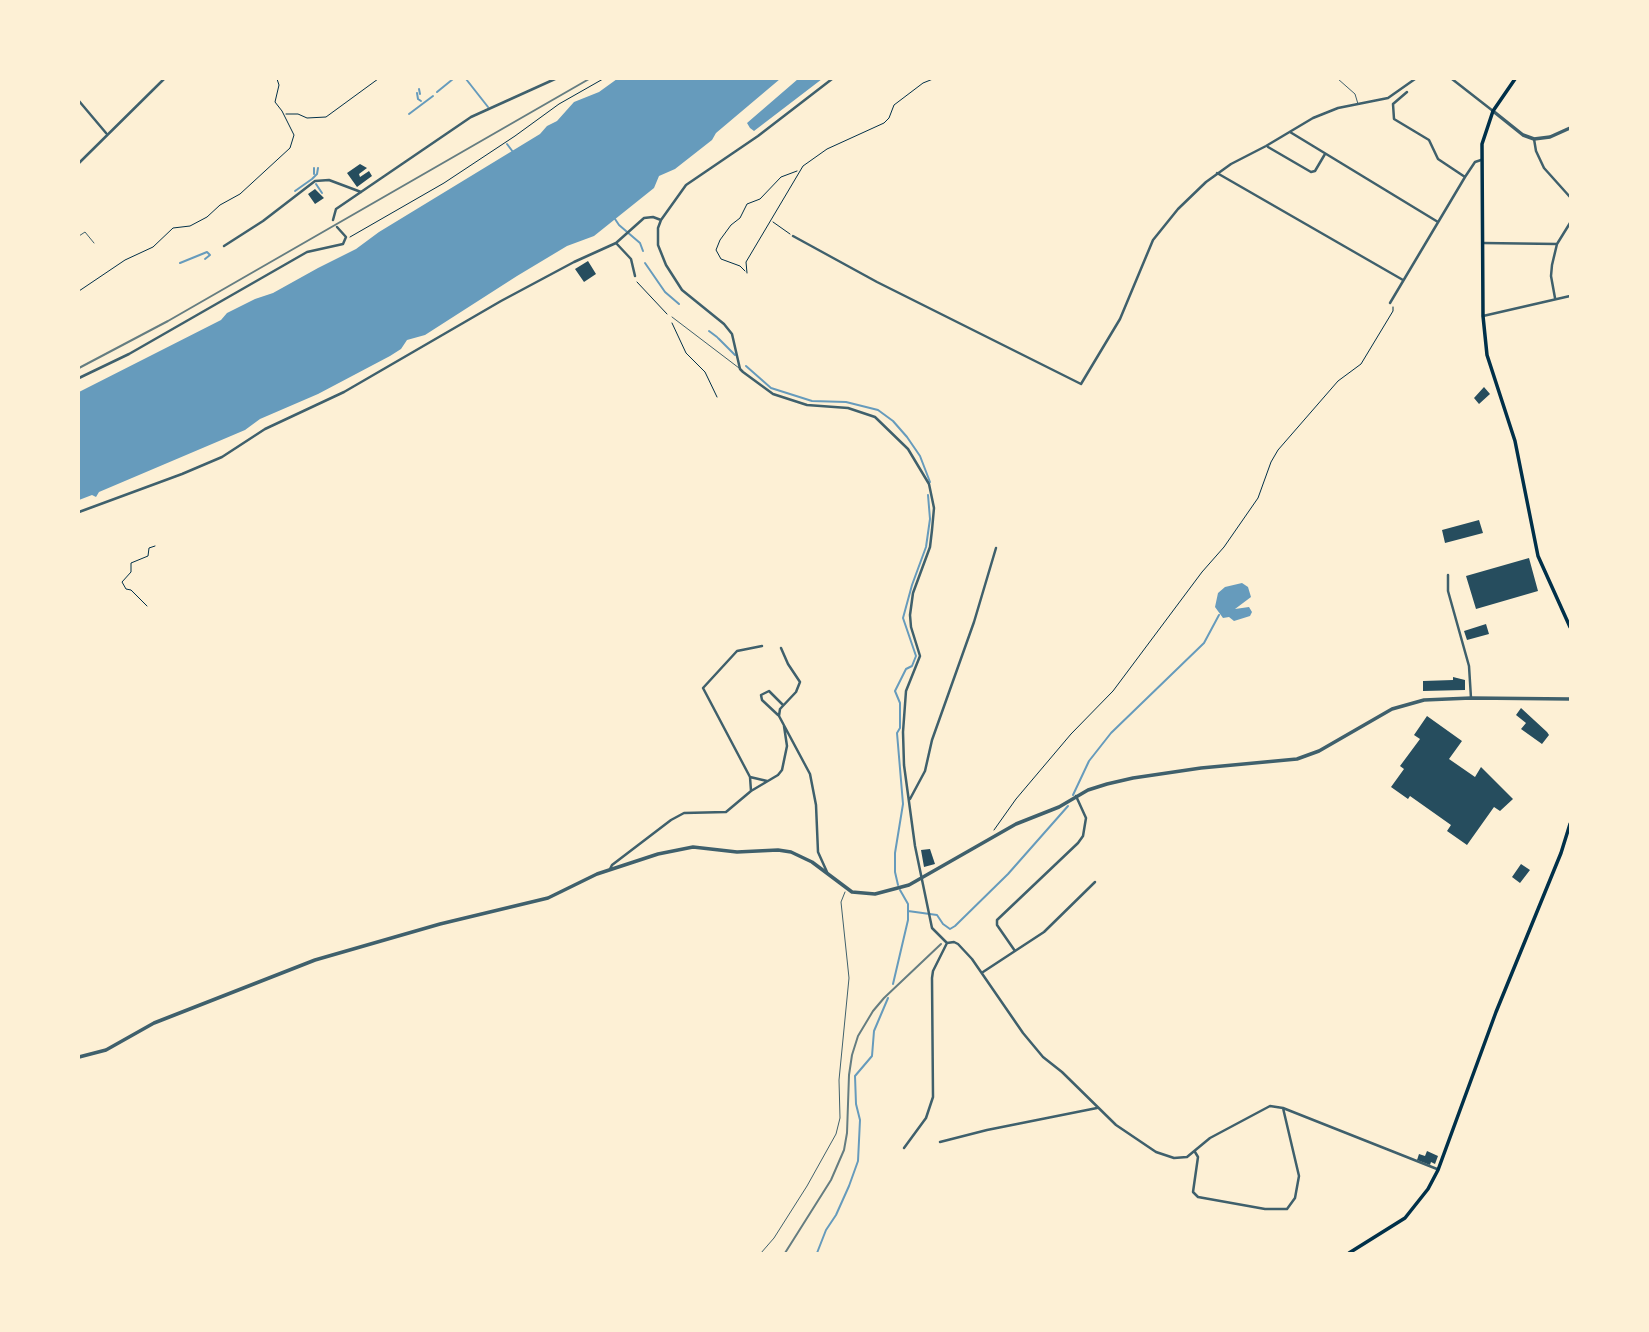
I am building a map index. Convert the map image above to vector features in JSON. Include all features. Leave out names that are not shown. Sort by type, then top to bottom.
[{"type":"main road","points":[[1515,79],[1493,111],[1484,133],[1480,160],[1483,316],[1487,355],[1515,441],[1536,549],[1570,627]]},
{"type":"main road","points":[[1349,1253],[1405,1217],[1428,1189],[1438,1170],[1496,1012],[1561,853],[1570,824]]},
{"type":"street","points":[[79,163],[164,79]]},
{"type":"street","points":[[333,220],[336,209],[471,117],[555,79]]},
{"type":"street","points":[[832,79],[758,136],[686,185],[661,220],[658,245],[666,265],[682,290],[724,324],[732,334],[740,369],[773,394],[807,405],[848,408],[875,417],[908,449],[929,484],[934,508],[931,538],[911,605],[911,627],[920,656],[908,682],[904,699],[903,755],[930,925],[947,943]]},
{"type":"street","points":[[793,236],[877,282],[1081,384],[1124,310],[1153,240],[1178,209],[1217,173],[1325,112],[1388,98],[1415,79]]},
{"type":"street","points":[[1452,79],[1519,132],[1534,139],[1550,137],[1570,128]]},
{"type":"street","points":[[1406,92],[1393,104],[1394,119],[1429,140],[1438,159],[1465,177]]},
{"type":"street","points":[[79,101],[107,134]]},
{"type":"street","points":[[1290,132],[1438,222]]},
{"type":"street","points":[[1534,139],[1536,151],[1544,167],[1570,197]]},
{"type":"street","points":[[1266,146],[1311,172],[1315,171],[1325,153]]},
{"type":"street","points":[[1390,303],[1465,177],[1475,162],[1480,160]]},
{"type":"street","points":[[1217,173],[1403,280]]},
{"type":"street","points":[[224,246],[263,221],[315,181],[330,180],[361,192]]},
{"type":"street","points":[[79,512],[222,457],[265,429],[344,393],[501,301],[616,243],[644,218],[661,220]]},
{"type":"street","points":[[1555,299],[1551,272],[1557,243],[1570,223]]},
{"type":"street","points":[[79,378],[129,354],[307,252],[340,245],[346,240],[337,227]]},
{"type":"street","points":[[616,243],[630,257],[635,276]]},
{"type":"street","points":[[1482,243],[1557,243]]},
{"type":"street","points":[[1483,316],[1570,296]]},
{"type":"street","points":[[910,799],[919,785],[996,548]]},
{"type":"street","points":[[1448,575],[1448,591],[1469,666],[1471,698]]},
{"type":"street","points":[[751,791],[750,778],[703,688],[737,651],[762,646]]},
{"type":"street","points":[[779,716],[783,705],[796,692],[800,682],[781,648]]},
{"type":"street","points":[[783,705],[769,691],[761,695],[762,700],[779,716],[810,774],[814,786],[818,852],[827,872]]},
{"type":"street","points":[[79,1057],[106,1050],[154,1023],[315,960],[440,924],[548,898],[610,869],[658,854],[693,847],[737,852],[778,850],[812,862],[847,888],[862,894],[875,894],[909,885],[1016,824],[1059,807],[1088,790],[1133,778],[1201,768],[1297,759],[1319,751],[1392,709],[1424,700],[1569,698]]},
{"type":"street","points":[[610,869],[671,820],[684,813],[726,812],[782,770],[787,746],[784,726]]},
{"type":"street","points":[[750,778],[767,781]]},
{"type":"street","points":[[907,784],[919,785]]},
{"type":"street","points":[[1015,951],[997,925],[997,920],[1078,843],[1086,825],[1086,818],[1076,796]]},
{"type":"street","points":[[812,862],[818,852]]},
{"type":"street","points":[[982,972],[1044,932],[1095,882]]},
{"type":"street","points":[[947,943],[958,944],[982,972],[1033,1046],[1127,1135],[1156,1152],[1182,1158],[1195,1152],[1210,1138],[1270,1107],[1283,1108],[1438,1170]]},
{"type":"street","points":[[904,1148],[926,1118],[932,1100],[932,978],[947,943]]},
{"type":"street","points":[[940,1142],[1097,1108]]},
{"type":"street","points":[[1195,1152],[1198,1157],[1193,1192],[1198,1197],[1265,1209],[1287,1209],[1295,1198],[1299,1176],[1283,1108]]},
{"type":"lane","points":[[1338,79],[1355,94],[1358,105]]},
{"type":"lane","points":[[79,236],[85,232],[94,243]]},
{"type":"lane","points":[[672,317],[740,369]]},
{"type":"lane","points":[[761,1253],[774,1238],[807,1186],[836,1134],[840,1118],[839,1080],[849,978],[841,899],[847,888]]},
{"type":"path","points":[[79,291],[125,260],[153,247],[173,228],[190,226],[207,217],[220,205],[240,194],[293,144],[294,135],[275,102],[279,85],[276,79]]},
{"type":"path","points":[[284,114],[298,114],[307,118],[327,117],[378,79]]},
{"type":"path","points":[[346,240],[444,183],[559,104],[603,79]]},
{"type":"path","points":[[799,171],[780,177],[760,199],[747,204],[740,218],[720,240],[716,250],[721,259],[740,266],[747,273],[746,262],[799,171],[811,158],[884,123],[894,105],[923,83],[933,79]]},
{"type":"path","points":[[772,221],[793,236]]},
{"type":"path","points":[[635,276],[658,305],[672,317],[686,353],[705,372],[717,397]]},
{"type":"path","points":[[993,837],[994,831],[1016,799],[1077,727],[1113,691],[1224,547],[1258,498],[1270,462],[1278,450],[1338,380],[1361,363],[1393,311],[1390,303]]},
{"type":"path","points":[[147,606],[131,590],[126,589],[122,582],[131,572],[131,563],[148,556],[149,548],[155,546]]},
{"type":"water","points":[[617,79],[780,79],[716,133],[712,140],[675,169],[659,176],[654,188],[594,236],[567,246],[425,335],[407,340],[401,349],[390,356],[318,394],[260,419],[245,430],[99,492],[96,497],[92,495],[79,500],[79,392],[221,320],[227,313],[273,293],[356,249],[379,232],[540,134],[547,126],[557,121],[574,102],[599,92]]},
{"type":"water","points":[[798,79],[822,79],[754,131],[750,128],[747,123]]},
{"type":"water","points":[[1242,583],[1248,587],[1251,597],[1235,609],[1249,607],[1252,612],[1250,616],[1234,621],[1229,617],[1223,618],[1215,607],[1218,593],[1225,587]]},
{"type":"building","points":[[360,164],[367,168],[359,174],[360,177],[369,171],[372,176],[357,187],[347,173]]},
{"type":"building","points":[[315,189],[324,198],[315,204],[308,194]]},
{"type":"building","points":[[588,261],[596,274],[584,282],[575,269]]},
{"type":"building","points":[[1484,387],[1490,394],[1479,404],[1474,398]]},
{"type":"building","points":[[1479,520],[1483,533],[1445,543],[1442,530]]},
{"type":"building","points":[[1529,558],[1538,591],[1476,609],[1466,576]]},
{"type":"building","points":[[1486,624],[1489,634],[1467,640],[1464,631]]},
{"type":"building","points":[[1453,677],[1465,680],[1465,690],[1423,691],[1423,681],[1453,680]]},
{"type":"building","points":[[1521,708],[1549,735],[1542,744],[1521,729],[1526,723],[1516,715]]},
{"type":"building","points":[[1427,716],[1462,741],[1449,759],[1475,777],[1481,767],[1513,799],[1500,811],[1494,807],[1467,845],[1447,831],[1451,825],[1410,796],[1408,799],[1391,787],[1404,769],[1400,766],[1420,739],[1414,735]]},
{"type":"building","points":[[930,849],[935,864],[924,867],[921,850]]},
{"type":"building","points":[[1521,864],[1530,870],[1520,883],[1512,877]]},
{"type":"building","points":[[1427,1151],[1438,1156],[1435,1164],[1417,1160],[1419,1154],[1425,1156]]},
{"type":"waterway","points":[[437,92],[453,79]]},
{"type":"waterway","points":[[466,79],[488,107]]},
{"type":"waterway","points":[[419,89],[420,94]]},
{"type":"waterway","points":[[417,93],[421,101]]},
{"type":"waterway","points":[[409,114],[433,96]]},
{"type":"waterway","points":[[507,144],[513,152]]},
{"type":"waterway","points":[[314,168],[314,174]]},
{"type":"waterway","points":[[295,191],[312,179],[318,168]]},
{"type":"waterway","points":[[316,184],[322,193]]},
{"type":"waterway","points":[[615,219],[640,243],[643,251]]},
{"type":"waterway","points":[[180,263],[207,252],[210,255],[205,259]]},
{"type":"waterway","points":[[645,263],[665,292],[679,304]]},
{"type":"waterway","points":[[709,331],[717,337]]},
{"type":"waterway","points":[[718,338],[735,355]]},
{"type":"waterway","points":[[746,366],[771,388],[812,401],[846,402],[878,410],[893,421],[907,437],[920,456],[930,482]]},
{"type":"waterway","points":[[898,885],[895,853],[903,804],[897,733],[900,728],[900,703],[895,691],[916,656],[903,618],[926,547],[930,519],[928,495]]},
{"type":"waterway","points":[[1073,795],[1089,761],[1111,733],[1204,643],[1219,615]]},
{"type":"waterway","points":[[908,911],[937,915],[950,929],[955,926],[1008,874],[1068,806]]},
{"type":"waterway","points":[[893,984],[908,920],[908,904],[900,890]]},
{"type":"waterway","points":[[817,1253],[858,1161],[860,1120],[856,1104],[855,1076],[872,1056],[874,1031],[888,998]]},
{"type":"railway","points":[[79,368],[168,321],[589,79]]},
{"type":"railway","points":[[785,1253],[831,1180],[844,1150],[849,1075],[858,1036],[884,998],[941,944]]}]
